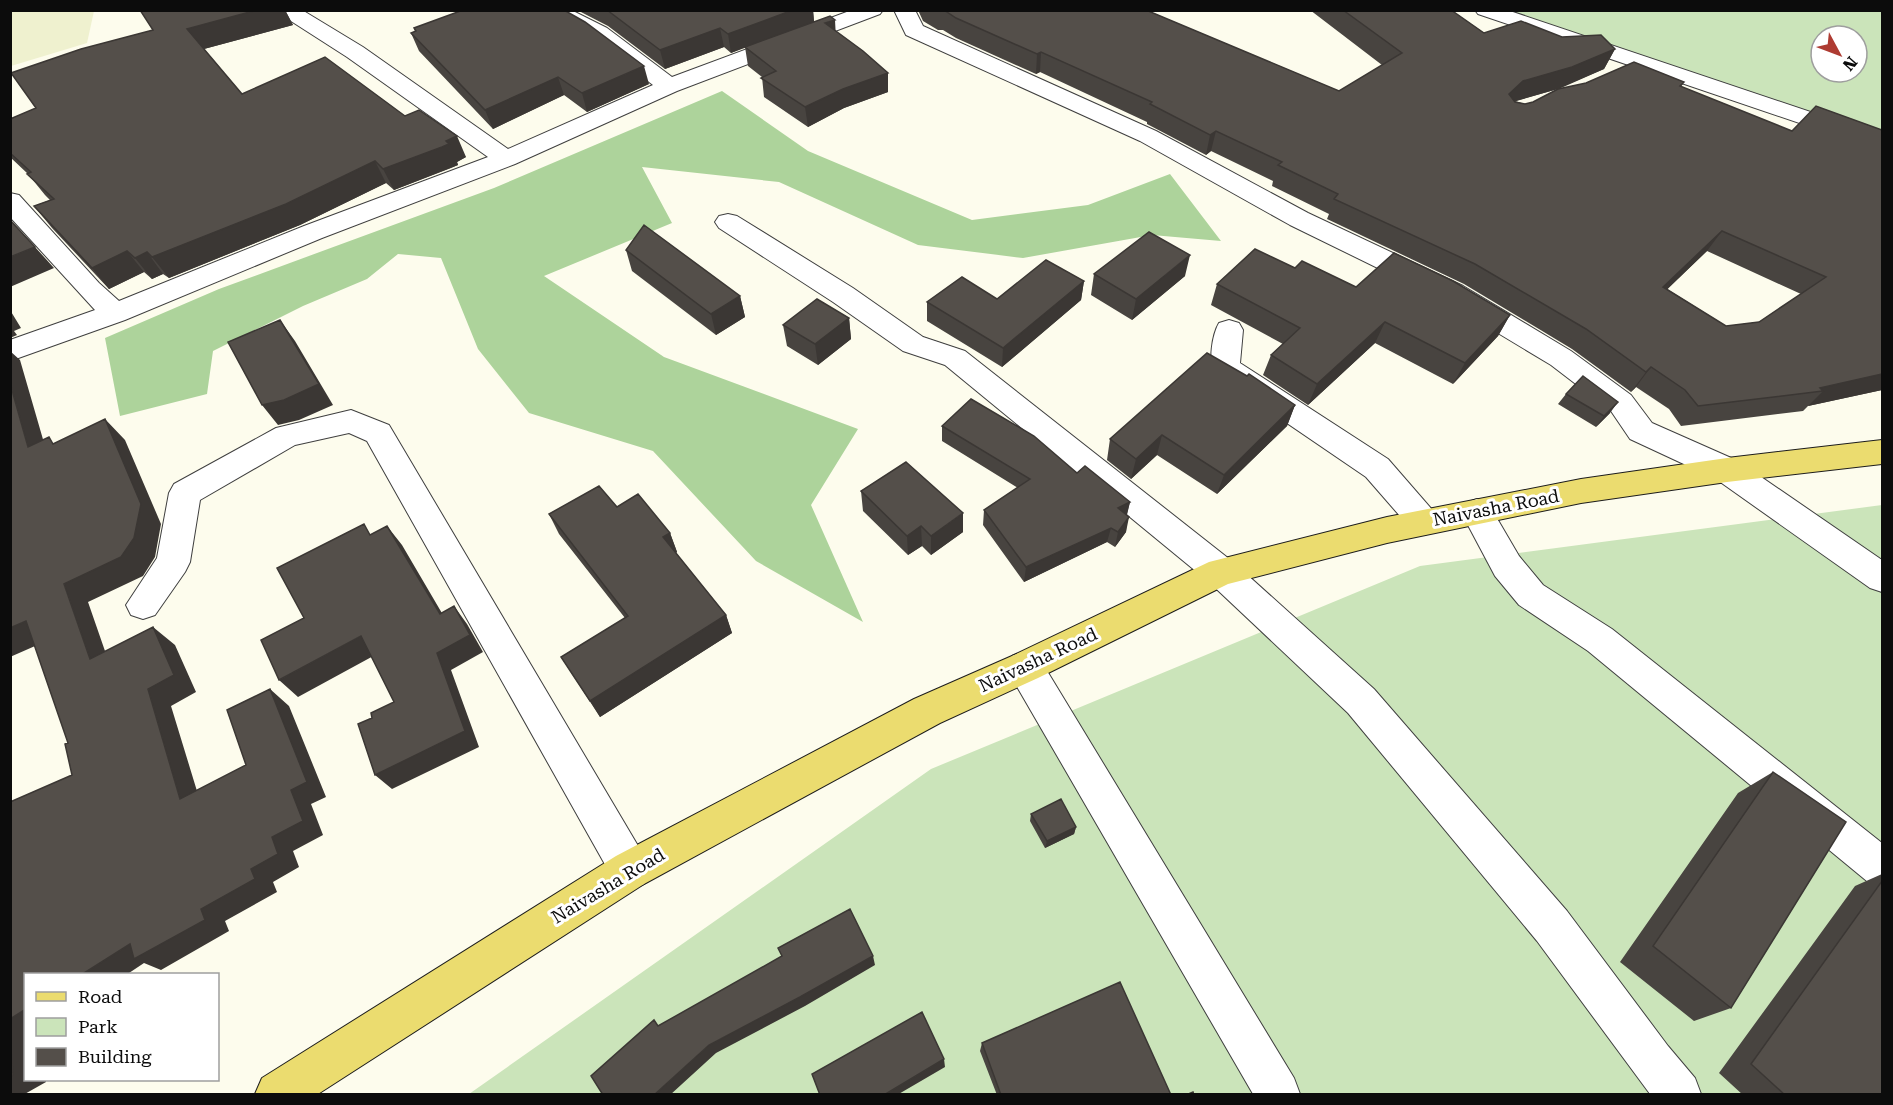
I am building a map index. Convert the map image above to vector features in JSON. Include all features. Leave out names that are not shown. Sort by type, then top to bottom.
[{"type":"main road","name":"Naivasha Road","points":[[278,1095],[630,870],[927,711],[1025,667],[1221,572],[1424,522],[1581,491],[1727,470],[1882,452]]},
{"type":"street","points":[[287,10],[355,52],[506,159]]},
{"type":"street","points":[[554,10],[599,33],[669,86]]},
{"type":"street","points":[[10,351],[115,313],[313,232],[506,159],[669,86],[873,10]]},
{"type":"street","points":[[904,10],[914,30],[1148,136],[1299,219],[1453,293],[1562,358],[1621,403],[1641,430],[1727,470],[1882,578]]},
{"type":"street","points":[[1485,10],[1882,144]]},
{"type":"street","points":[[1509,10],[1882,134]]},
{"type":"street","points":[[1611,79],[1643,63]]},
{"type":"street","points":[[10,201],[89,289],[115,313]]},
{"type":"street","points":[[728,222],[843,295],[913,344],[955,358],[1221,572],[1361,700],[1552,926],[1679,1095]]},
{"type":"street","points":[[1228,330],[1225,368],[1377,468],[1424,522]]},
{"type":"street","points":[[143,605],[173,562],[185,493],[287,436],[351,421],[378,433],[630,870]]},
{"type":"street","points":[[1477,512],[1507,567],[1531,595],[1600,640],[1882,868]]},
{"type":"street","points":[[1025,667],[1278,1095]]},
{"type":"green space","points":[[11,10],[94,11],[87,43],[11,66]]},
{"type":"green space","points":[[1497,11],[1882,11],[1882,137]]},
{"type":"green space","points":[[722,91],[808,151],[972,220],[1088,205],[1170,174],[1221,241],[1152,235],[1023,258],[918,245],[779,182],[642,167],[672,223],[544,276],[664,357],[858,429],[811,505],[863,622],[756,561],[653,451],[529,413],[478,349],[441,258],[398,254],[367,279],[303,306],[213,351],[207,394],[120,416],[105,338],[219,289],[494,188]]},
{"type":"green space","points":[[1882,505],[1882,1094],[469,1094],[931,769],[1420,566]]},
{"type":"building","points":[[140,10],[257,10],[187,29],[242,94],[325,57],[405,116],[419,110],[457,136],[446,141],[449,144],[383,169],[375,161],[286,204],[152,257],[147,252],[135,258],[127,251],[92,268],[34,206],[54,199],[27,174],[31,172],[10,153],[10,119],[36,108],[11,73],[81,49],[153,30]]},
{"type":"building","points":[[463,10],[564,10],[585,22],[644,66],[582,93],[558,77],[485,110],[411,33],[416,31],[414,28]]},
{"type":"building","points":[[607,10],[793,10],[728,34],[720,28],[660,50]]},
{"type":"building","points":[[944,10],[1146,10],[1339,91],[1402,53],[1343,10],[1451,10],[1484,33],[1521,21],[1562,37],[1601,35],[1615,49],[1572,67],[1523,81],[1509,94],[1515,102],[1525,104],[1533,102],[1558,89],[1586,83],[1634,62],[1684,82],[1680,86],[1792,131],[1816,106],[1882,130],[1882,374],[1820,388],[1823,391],[1698,406],[1685,390],[1651,367],[1646,372],[1586,329],[1475,264],[1334,199],[1338,194],[1278,165],[1282,162],[1216,131],[1210,135],[1150,104],[1152,102],[1041,52],[1037,54],[956,18]],"holes":[[[1722,231],[1826,277],[1759,322],[1726,326],[1663,287]]]},
{"type":"building","points":[[830,16],[835,20],[825,23],[888,73],[843,89],[805,107],[761,78],[776,71],[745,47]]},
{"type":"building","points":[[10,220],[35,247],[10,257]]},
{"type":"building","points":[[644,225],[740,296],[711,314],[626,250]]},
{"type":"building","points":[[1149,232],[1190,255],[1136,299],[1094,274]]},
{"type":"building","points":[[1255,249],[1295,268],[1302,261],[1356,287],[1394,253],[1453,281],[1510,315],[1465,363],[1385,322],[1317,384],[1271,355],[1300,328],[1217,284]]},
{"type":"building","points":[[1046,260],[1084,281],[1003,348],[927,302],[962,277],[997,299]]},
{"type":"building","points":[[817,299],[849,318],[815,344],[783,325]]},
{"type":"building","points":[[280,320],[319,384],[284,400],[262,405],[228,342]]},
{"type":"building","points":[[1207,353],[1247,376],[1249,374],[1295,405],[1224,475],[1162,435],[1136,459],[1110,439]]},
{"type":"building","points":[[1583,376],[1618,402],[1604,416],[1566,394]]},
{"type":"building","points":[[10,383],[28,447],[49,437],[53,444],[105,419],[141,504],[134,538],[121,557],[64,584],[90,659],[153,627],[174,675],[148,689],[180,799],[246,765],[227,710],[270,689],[307,782],[291,790],[303,821],[272,837],[278,854],[251,869],[255,879],[201,909],[205,920],[134,959],[130,944],[84,973],[24,973],[24,1010],[10,1019],[10,802],[72,775],[65,744],[68,743],[26,621],[10,628]]},
{"type":"building","points":[[971,399],[1034,436],[1077,473],[1085,466],[1130,502],[1118,508],[1129,517],[1118,532],[1111,528],[1026,567],[984,510],[1030,479],[942,426]]},
{"type":"building","points":[[906,462],[963,513],[931,536],[921,526],[907,536],[861,491]]},
{"type":"building","points":[[599,486],[617,507],[638,494],[670,533],[663,537],[726,615],[590,701],[561,657],[628,616],[549,514]]},
{"type":"building","points":[[364,524],[370,535],[387,526],[440,614],[454,606],[470,635],[437,653],[465,731],[375,775],[358,724],[372,718],[371,713],[394,702],[361,636],[279,680],[261,640],[304,618],[277,568]]},
{"type":"building","points":[[1773,772],[1846,822],[1731,1008],[1653,946]]},
{"type":"building","points":[[1061,799],[1076,827],[1047,841],[1031,814]]},
{"type":"building","points":[[1882,881],[1882,1095],[1785,1095],[1751,1064]]},
{"type":"building","points":[[850,909],[873,956],[709,1045],[654,1095],[603,1095],[591,1076],[654,1020],[658,1026],[782,956],[778,948]]},
{"type":"building","points":[[1120,982],[1171,1095],[1001,1095],[982,1043]]},
{"type":"building","points":[[922,1012],[944,1059],[884,1095],[820,1095],[812,1074]]},
{"type":"building","points":[[10,1040],[13,1075],[10,1076]]}]
